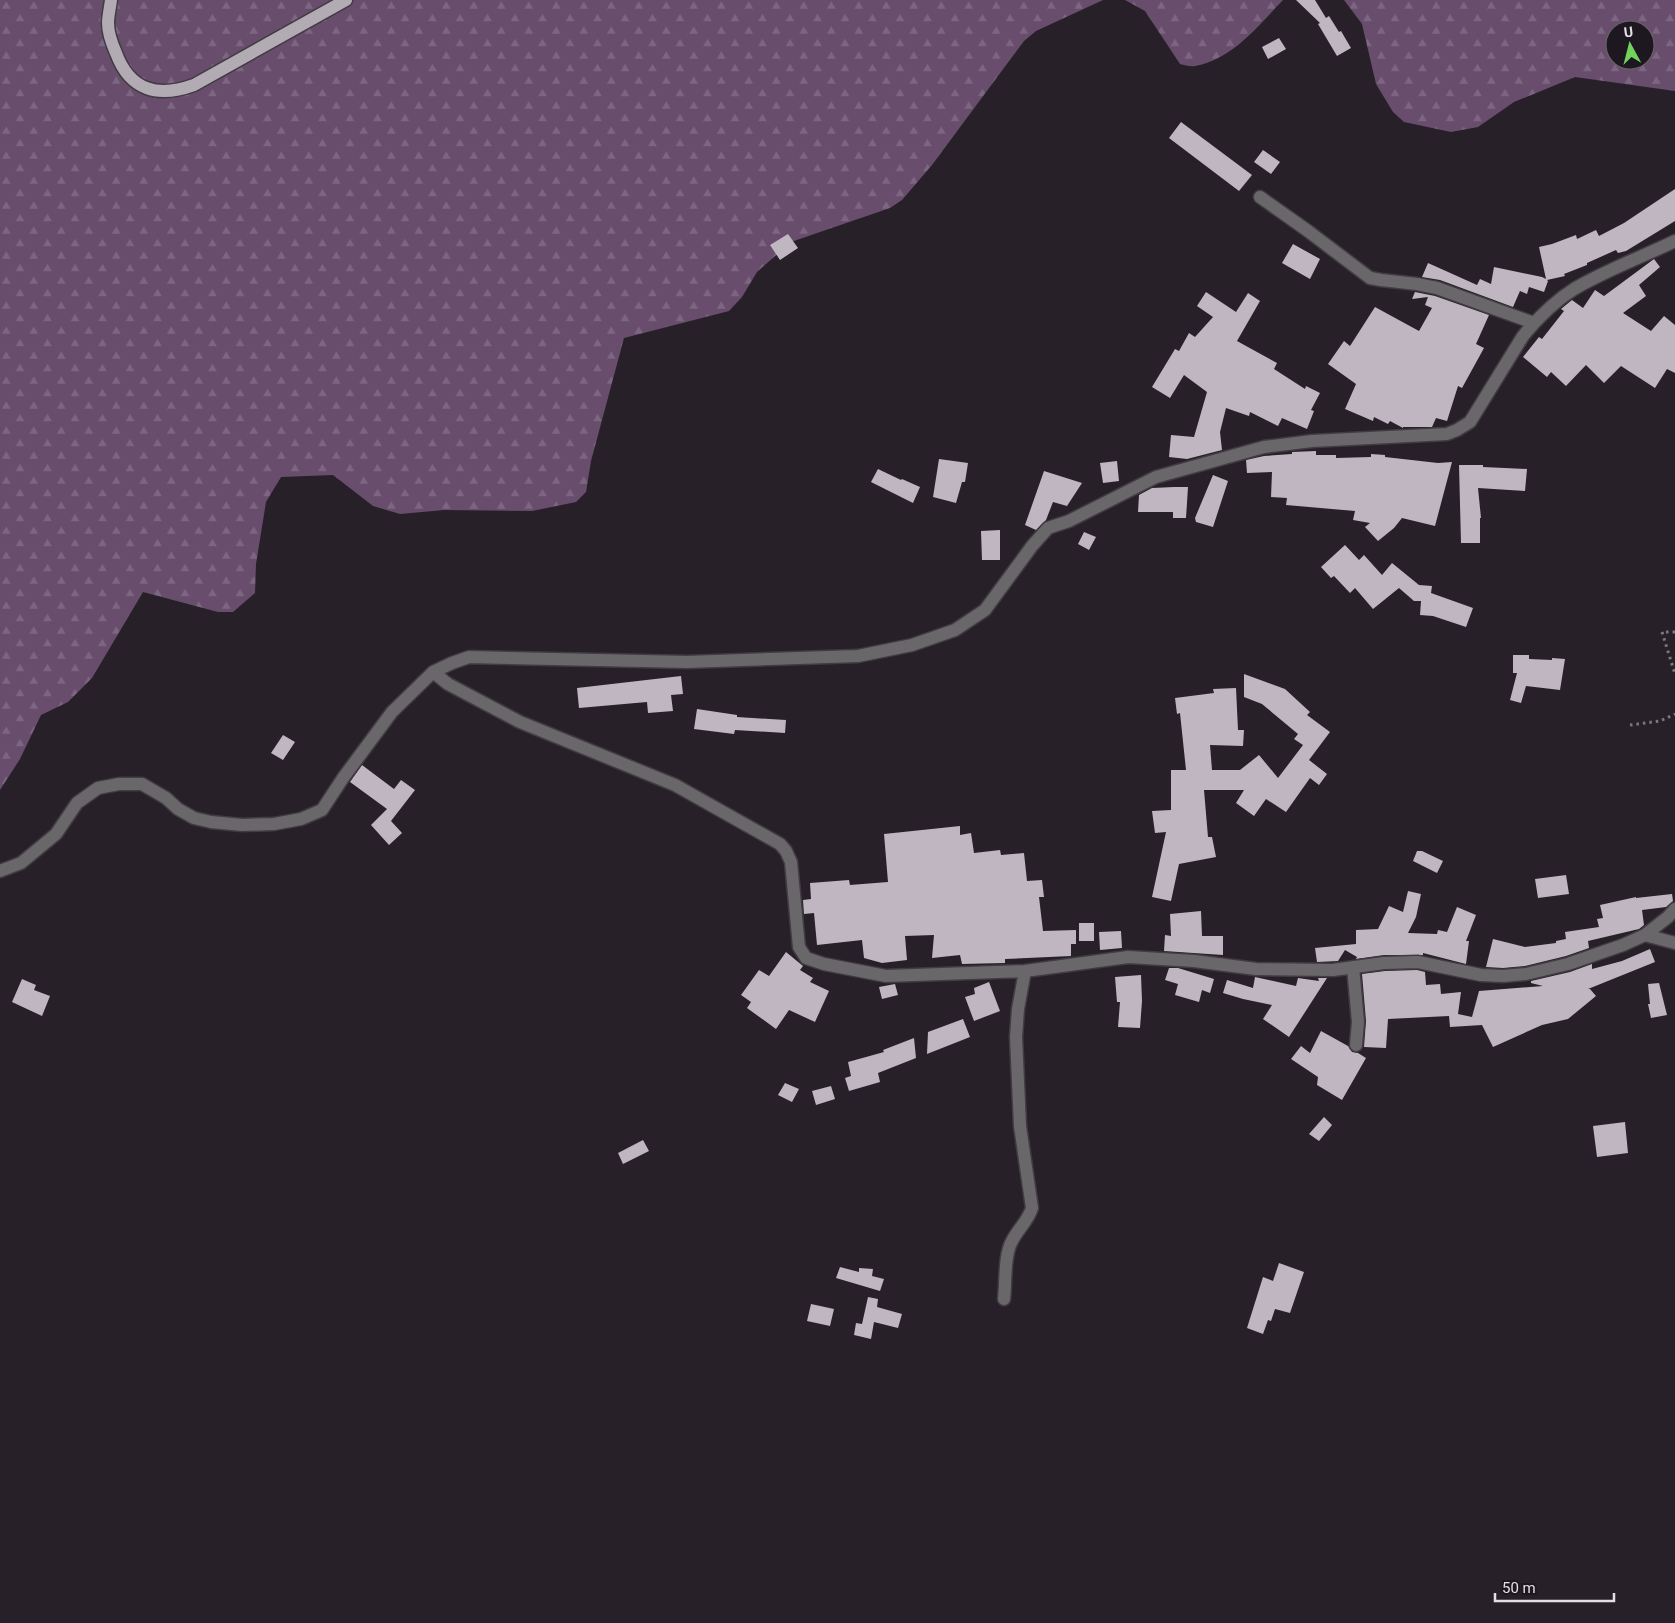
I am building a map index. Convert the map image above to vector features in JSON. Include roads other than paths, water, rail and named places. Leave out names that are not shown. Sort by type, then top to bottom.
[{"type":"main road","points":[[111,0],[108,24],[110,37],[121,66],[140,86],[147,90],[160,92],[178,91],[194,86],[346,0]]},
{"type":"street","points":[[1260,197],[1370,278],[1438,288],[1534,324]]},
{"type":"street","points":[[0,871],[21,863],[56,834],[76,803],[98,788],[119,784],[142,784],[194,818],[211,822],[242,825],[274,824],[301,819],[322,810],[342,778],[392,712],[433,672],[469,656],[687,662],[858,656],[912,645],[955,630],[985,610],[1032,546],[1048,528],[1068,521],[1156,477],[1264,447],[1312,441],[1426,436],[1447,434],[1457,430],[1470,422],[1524,336],[1563,297],[1574,289],[1675,241]]},
{"type":"street","points":[[433,672],[448,684],[520,722],[675,785],[780,844],[791,862],[799,947],[806,958],[824,964],[886,976],[1025,971],[1128,958],[1194,961],[1256,968],[1333,970],[1384,963],[1418,962],[1481,975],[1503,976],[1526,974],[1568,964],[1623,945],[1645,934],[1668,917],[1675,909]]},
{"type":"street","points":[[1645,934],[1675,943]]},
{"type":"street","points":[[1353,967],[1358,1022],[1356,1045]]},
{"type":"street","points":[[1004,1298],[1008,1250],[1018,1230],[1030,1215],[1032,1208],[1020,1126],[1016,1037],[1018,1009],[1025,971]]}]
